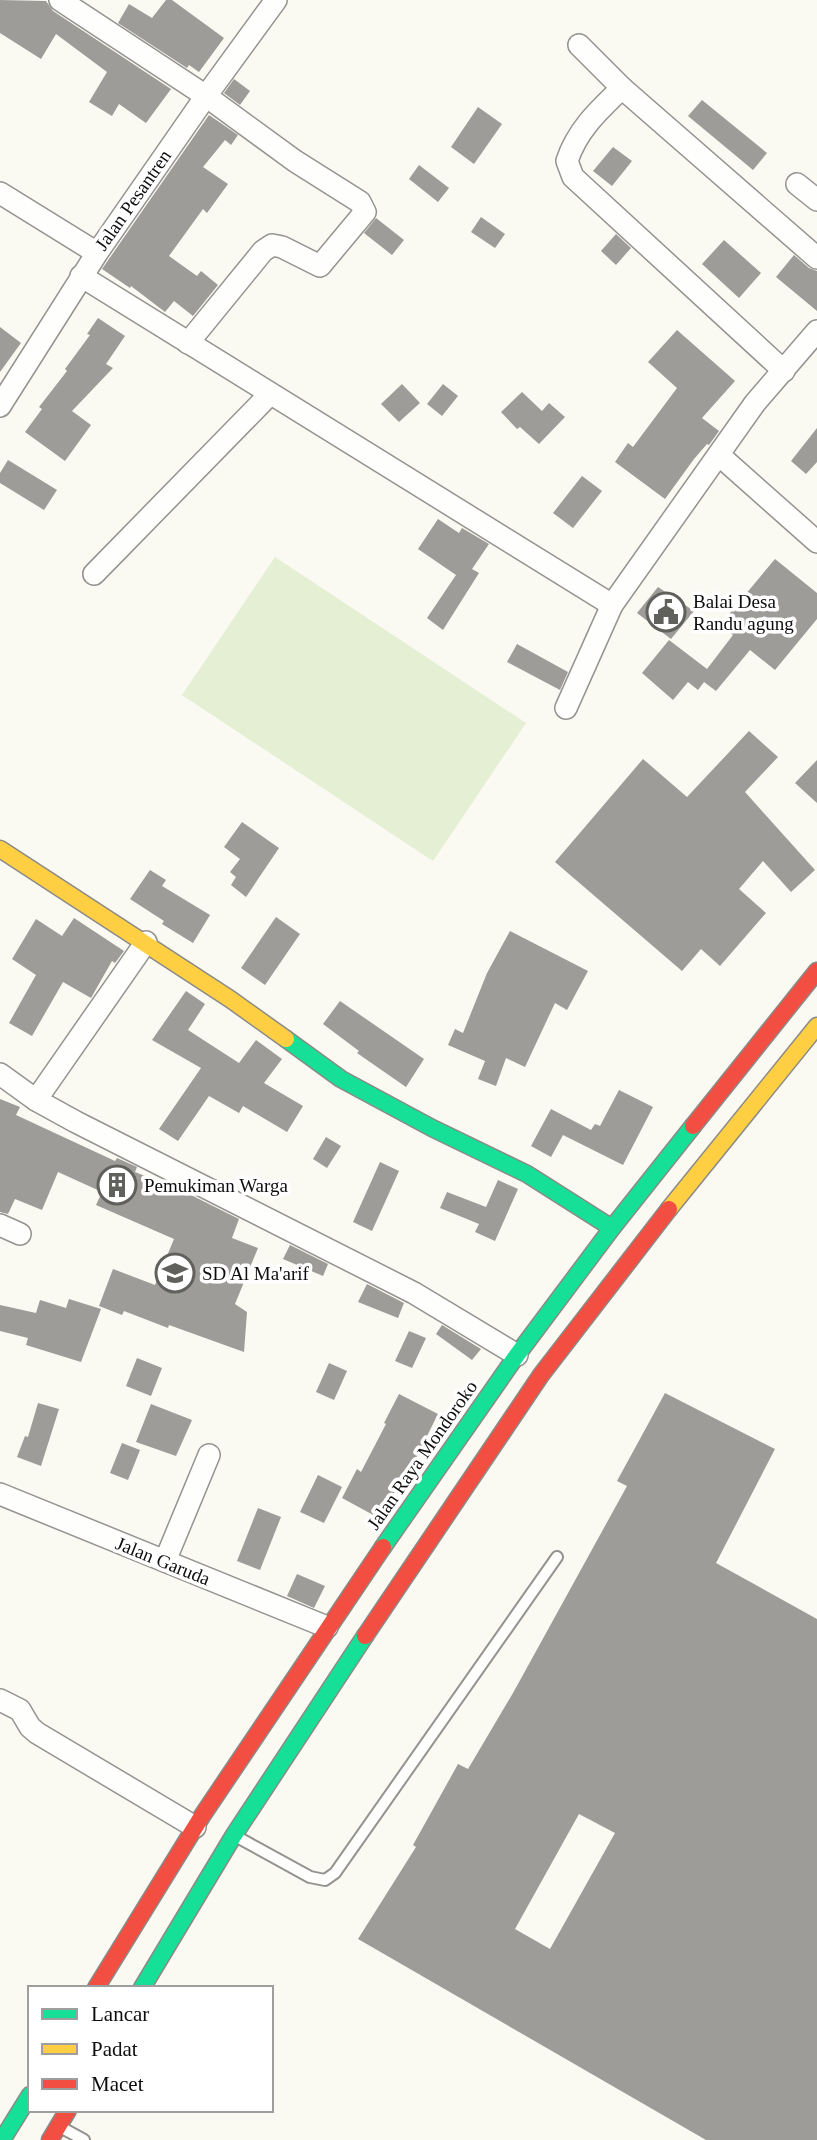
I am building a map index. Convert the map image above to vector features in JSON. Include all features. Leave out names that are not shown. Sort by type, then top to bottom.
[{"type":"main road","points":[[0,849],[146,942],[341,1079],[432,1128],[527,1174],[612,1228]]},
{"type":"main road","name":"Jalan Raya Mondoroko","points":[[97,1986],[327,1627],[517,1355],[612,1228],[817,971]]},
{"type":"main road","points":[[143,1986],[229,1832],[541,1375],[671,1206],[817,1026]]},
{"type":"main road","points":[[2,2140],[28,2098]]},
{"type":"main road","points":[[54,2133],[67,2112]]},
{"type":"street","points":[[60,0],[206,96],[295,161],[360,202],[365,212],[320,266],[282,247],[272,245],[263,251],[188,343]]},
{"type":"street","name":"Jalan Pesantren","points":[[0,406],[81,276],[276,0]]},
{"type":"street","points":[[579,45],[622,88],[817,258]]},
{"type":"street","points":[[622,88],[596,112],[573,143],[567,161],[573,177],[784,371]]},
{"type":"street","points":[[797,184],[817,200]]},
{"type":"street","points":[[0,193],[97,253]]},
{"type":"street","points":[[81,276],[612,605]]},
{"type":"street","points":[[566,708],[612,605],[755,402],[817,331]]},
{"type":"street","points":[[94,575],[270,394]]},
{"type":"street","points":[[719,455],[817,542]]},
{"type":"street","points":[[36,1100],[146,942]]},
{"type":"street","points":[[0,1074],[36,1100],[76,1122],[414,1293],[517,1355]]},
{"type":"street","points":[[0,1225],[20,1234]]},
{"type":"street","points":[[164,1561],[209,1455]]},
{"type":"street","name":"Jalan Garuda","points":[[0,1494],[327,1627]]},
{"type":"street","points":[[0,1700],[20,1710],[37,1733],[203,1822]]},
{"type":"lane","points":[[229,1832],[310,1877],[325,1880],[335,1873],[557,1557]]},
{"type":"lane","points":[[54,2133],[84,2140]]},
{"type":"green space","points":[[275,557],[526,723],[433,861],[182,695]]},
{"type":"building","points":[[0,0],[46,1],[53,11],[171,89],[146,123],[119,104],[112,116],[89,102],[107,72],[56,34],[41,59],[0,33]]},
{"type":"building","points":[[166,0],[172,0],[224,38],[199,72],[189,65],[187,68],[118,23],[129,4],[152,18]]},
{"type":"building","points":[[234,79],[250,91],[240,105],[224,93]]},
{"type":"building","points":[[702,100],[767,153],[753,170],[688,116]]},
{"type":"building","points":[[478,107],[502,124],[474,164],[451,147]]},
{"type":"building","points":[[209,115],[238,135],[231,145],[225,140],[203,167],[228,184],[207,213],[203,209],[169,256],[197,276],[201,271],[218,285],[193,316],[174,301],[165,312],[131,286],[130,288],[102,269]]},
{"type":"building","points":[[613,147],[632,161],[612,186],[593,171]]},
{"type":"building","points":[[419,165],[449,188],[438,202],[409,179]]},
{"type":"building","points":[[481,217],[505,234],[495,248],[471,232]]},
{"type":"building","points":[[376,218],[404,240],[392,255],[364,233]]},
{"type":"building","points":[[616,234],[631,248],[616,265],[601,251]]},
{"type":"building","points":[[724,240],[761,273],[739,298],[702,264]]},
{"type":"building","points":[[794,255],[809,268],[817,271],[817,311],[776,277]]},
{"type":"building","points":[[98,318],[125,336],[106,364],[113,368],[72,411],[91,425],[65,461],[25,432],[42,409],[39,407],[67,371],[65,369],[90,335],[87,334]]},
{"type":"building","points":[[0,327],[21,343],[0,372]]},
{"type":"building","points":[[677,330],[735,381],[702,418],[719,431],[694,459],[665,499],[615,462],[628,443],[633,447],[677,388],[648,362]]},
{"type":"building","points":[[402,384],[420,403],[399,422],[381,404]]},
{"type":"building","points":[[443,384],[458,396],[442,416],[427,404]]},
{"type":"building","points":[[522,392],[542,411],[549,403],[565,417],[539,444],[520,427],[517,429],[501,412]]},
{"type":"building","points":[[817,428],[817,462],[806,474],[791,461]]},
{"type":"building","points":[[8,460],[57,490],[44,510],[0,483],[0,473]]},
{"type":"building","points":[[582,476],[602,491],[573,528],[553,513]]},
{"type":"building","points":[[438,519],[459,533],[462,528],[489,544],[472,569],[479,573],[443,630],[427,618],[456,575],[418,549]]},
{"type":"building","points":[[775,559],[817,593],[817,619],[775,670],[750,650],[716,691],[704,682],[698,690],[688,682],[673,700],[642,673],[669,640],[707,669],[733,635],[720,625]]},
{"type":"building","name":"Balai Desa Randu agung","points":[[658,587],[694,611],[671,639],[637,613]]},
{"type":"building","points":[[517,644],[568,672],[560,690],[507,662]]},
{"type":"building","points":[[749,731],[778,757],[745,792],[815,870],[791,892],[763,861],[739,889],[766,913],[720,966],[701,949],[682,971],[555,862],[643,759],[687,797]]},
{"type":"building","points":[[817,760],[817,803],[795,783]]},
{"type":"building","points":[[242,822],[279,848],[246,897],[231,885],[236,877],[230,872],[240,859],[224,847]]},
{"type":"building","points":[[150,870],[166,880],[162,886],[210,915],[193,943],[162,924],[164,921],[130,899]]},
{"type":"building","points":[[276,917],[300,934],[265,985],[241,968]]},
{"type":"building","points":[[74,918],[124,951],[115,963],[112,961],[91,998],[63,982],[32,1036],[9,1023],[36,975],[12,959],[36,919],[62,936]]},
{"type":"building","points":[[510,931],[588,971],[567,1010],[555,1003],[525,1067],[506,1058],[496,1086],[478,1079],[485,1061],[448,1045],[455,1029],[463,1033],[487,973]]},
{"type":"building","points":[[186,991],[205,1004],[188,1030],[239,1063],[256,1040],[282,1059],[264,1083],[303,1106],[287,1132],[243,1106],[239,1113],[209,1096],[178,1141],[159,1129],[201,1068],[152,1040]]},
{"type":"building","points":[[340,1001],[424,1059],[406,1087],[357,1053],[359,1051],[323,1024]]},
{"type":"building","points":[[619,1090],[653,1107],[623,1165],[563,1135],[551,1157],[531,1146],[551,1109],[591,1130],[595,1124],[600,1126]]},
{"type":"building","points":[[0,1099],[20,1107],[16,1115],[115,1161],[117,1158],[137,1167],[135,1172],[185,1192],[239,1219],[232,1238],[258,1248],[235,1304],[247,1312],[244,1352],[169,1325],[168,1328],[124,1311],[122,1315],[99,1306],[113,1269],[155,1285],[174,1239],[96,1205],[102,1192],[58,1172],[42,1210],[15,1199],[8,1214],[0,1212]]},
{"type":"building","points":[[326,1137],[341,1146],[327,1168],[313,1159]]},
{"type":"building","points":[[380,1162],[399,1171],[372,1231],[353,1222]]},
{"type":"building","points":[[498,1180],[518,1189],[495,1241],[475,1232],[479,1224],[440,1208],[447,1192],[486,1207]]},
{"type":"building","name":"Pemukiman Warga","points":[[290,1245],[328,1264],[323,1276],[283,1259]]},
{"type":"building","points":[[367,1284],[404,1303],[398,1318],[358,1302]]},
{"type":"building","points":[[69,1299],[101,1309],[81,1362],[26,1345],[28,1338],[0,1331],[0,1305],[36,1313],[40,1300],[66,1308]]},
{"type":"building","points":[[442,1325],[481,1349],[472,1360],[436,1334]]},
{"type":"building","points":[[409,1331],[426,1338],[412,1368],[395,1361]]},
{"type":"building","points":[[137,1358],[162,1368],[151,1396],[126,1386]]},
{"type":"building","points":[[329,1363],[347,1371],[334,1400],[316,1392]]},
{"type":"building","points":[[665,1393],[775,1449],[716,1563],[817,1619],[817,2140],[706,2140],[358,1939],[416,1847],[413,1845],[458,1764],[468,1769],[513,1693],[627,1486],[617,1481]],"holes":[[[579,1814],[615,1833],[550,1949],[515,1929]]]},
{"type":"building","points":[[399,1394],[438,1414],[409,1472],[377,1517],[342,1498],[357,1469],[361,1472]]},
{"type":"building","points":[[38,1403],[59,1409],[41,1466],[17,1457],[25,1436],[28,1437]]},
{"type":"building","points":[[151,1404],[192,1420],[176,1456],[136,1442]]},
{"type":"building","points":[[122,1443],[140,1450],[128,1480],[110,1473]]},
{"type":"building","points":[[318,1475],[342,1487],[324,1523],[300,1512]]},
{"type":"building","points":[[258,1508],[281,1517],[260,1570],[237,1561]]},
{"type":"building","points":[[297,1574],[325,1586],[314,1608],[287,1596]]},
{"type":"traffic: fast","points":[[286,1039],[341,1079],[432,1128],[527,1174],[612,1228]]},
{"type":"traffic: fast","points":[[383,1547],[517,1355],[693,1126]]},
{"type":"traffic: fast","points":[[143,1986],[234,1835],[365,1636]]},
{"type":"traffic: fast","points":[[2,2140],[28,2098]]},
{"type":"traffic: slow","points":[[0,849],[230,999],[286,1039]]},
{"type":"traffic: slow","points":[[669,1209],[817,1026]]},
{"type":"traffic: jam","points":[[693,1126],[817,971]]},
{"type":"traffic: jam","points":[[365,1636],[541,1375],[669,1209]]},
{"type":"traffic: jam","points":[[97,1986],[202,1816],[383,1547]]},
{"type":"traffic: jam","points":[[50,2140],[67,2112]]},
{"type":"place","name":"Balai Desa Randu agung","points":[[666,612]]},
{"type":"place","name":"Pemukiman Warga","points":[[117,1185]]},
{"type":"place","name":"SD Al Ma'arif","points":[[175,1273]]}]
